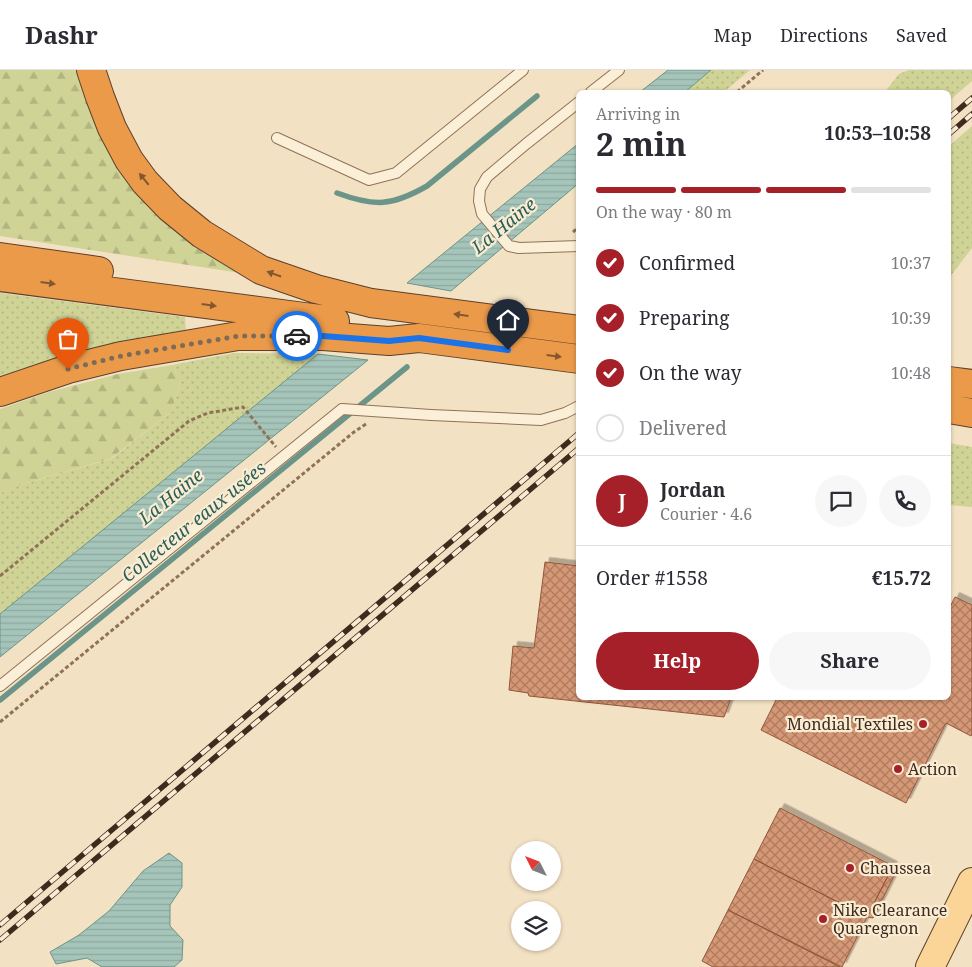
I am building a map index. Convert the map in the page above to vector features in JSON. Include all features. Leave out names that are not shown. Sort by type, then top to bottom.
[{"type":"highway","points":[[91,70],[112,128],[129,160],[145,182],[170,208],[202,234],[261,270],[316,289],[371,303],[576,330]]},
{"type":"highway","points":[[0,257],[338,305],[371,303]]},
{"type":"highway","points":[[0,277],[401,330],[419,338]]},
{"type":"highway","points":[[0,392],[68,369],[121,356],[238,336],[323,336],[389,341],[419,338],[576,359]]},
{"type":"highway","points":[[951,381],[972,384]]},
{"type":"highway","points":[[951,409],[972,412]]},
{"type":"main road","points":[[930,967],[972,882]]},
{"type":"lane","points":[[276,138],[369,180],[396,173],[523,70]]},
{"type":"lane","points":[[593,90],[612,72]]},
{"type":"lane","points":[[576,104],[487,177],[480,189],[479,201],[482,214],[509,246],[519,248],[576,246]]},
{"type":"lane","points":[[0,686],[342,409],[541,420],[576,408]]},
{"type":"path","points":[[739,90],[763,70]]},
{"type":"path","points":[[0,576],[189,422],[208,413],[244,407],[272,441]]},
{"type":"path","points":[[0,722],[354,432],[370,422],[396,413]]},
{"type":"green space","points":[[0,70],[79,70],[88,108],[113,155],[237,265],[240,273],[0,236]]},
{"type":"green space","points":[[711,70],[750,70],[726,90],[687,90]]},
{"type":"green space","points":[[909,70],[972,70],[972,81],[951,99],[951,90],[887,90],[899,74]]},
{"type":"green space","points":[[972,126],[972,248],[951,275],[951,144]]},
{"type":"green space","points":[[0,293],[185,317],[186,335],[0,378]]},
{"type":"green space","points":[[234,353],[318,354],[0,614],[0,493],[17,486],[111,459],[171,412],[181,381],[172,365]]},
{"type":"green space","points":[[172,365],[181,381],[171,412],[110,459],[17,486],[0,493],[0,409],[49,392],[118,374]]},
{"type":"green space","points":[[951,443],[972,447],[972,507],[951,505]]},
{"type":"water","points":[[668,70],[711,70],[687,90],[643,90]]},
{"type":"water","name":"La Haine","points":[[576,145],[576,186],[451,291],[407,283]]},
{"type":"water","name":"La Haine","points":[[318,354],[368,360],[0,657],[0,614]]},
{"type":"water","points":[[169,853],[182,863],[182,887],[170,905],[170,926],[183,940],[182,960],[174,967],[102,967],[87,958],[56,964],[50,952],[79,935],[109,911],[143,871]]},
{"type":"building","points":[[545,562],[576,566],[576,700],[730,700],[724,717],[529,696],[528,693],[509,690],[513,646],[534,648]]},
{"type":"building","points":[[955,597],[972,605],[972,733],[971,736],[946,723],[906,803],[761,730],[776,700],[951,700],[951,605]]},
{"type":"building","points":[[780,808],[893,866],[867,917],[754,859]]},
{"type":"building","points":[[754,859],[867,917],[842,967],[728,910]]},
{"type":"building","points":[[892,868],[897,870],[873,918],[867,917]]},
{"type":"building","points":[[728,910],[840,967],[713,967],[702,961]]},
{"type":"waterway","points":[[337,193],[350,198],[373,202],[393,201],[415,193],[427,186],[537,96]]},
{"type":"waterway","name":"Collecteur eaux usées","points":[[0,700],[407,367]]},
{"type":"railway","points":[[951,116],[972,98]]},
{"type":"railway","points":[[951,132],[972,114]]},
{"type":"railway","points":[[0,925],[576,436]]},
{"type":"railway","points":[[0,940],[576,451]]},
{"type":"way so far","points":[[68,369],[121,356],[238,336],[297,336]]},
{"type":"place","name":"Mondial Textiles","points":[[923,724]]},
{"type":"place","name":"Action","points":[[898,769]]},
{"type":"place","name":"Chaussea","points":[[850,868]]},
{"type":"place","name":"Nike Clearance Quaregnon","points":[[823,919]]},
{"type":"route","points":[[297,336],[389,341],[419,338],[508,350]]}]
